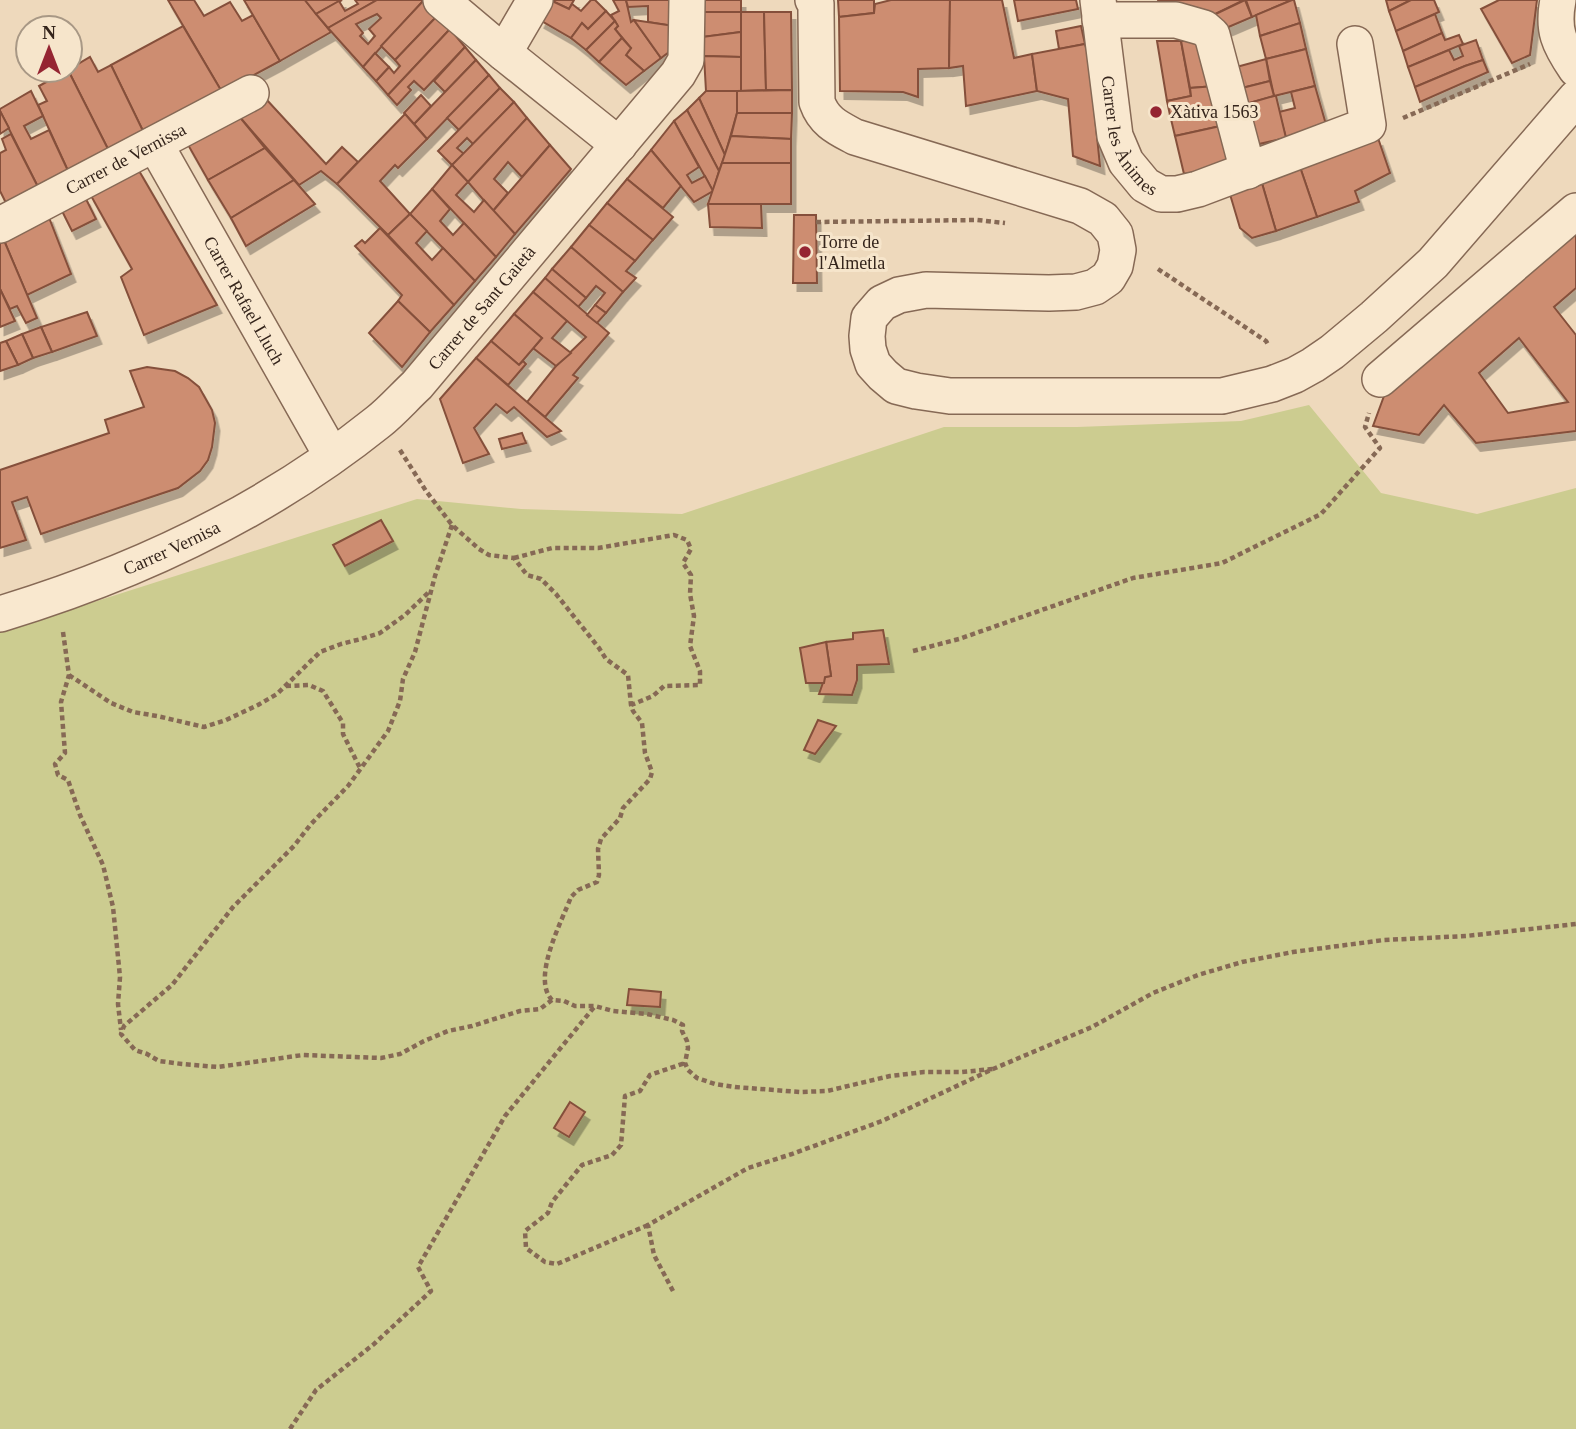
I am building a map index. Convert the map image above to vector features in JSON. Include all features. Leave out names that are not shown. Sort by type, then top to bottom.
[{"type":"street","points":[[441,0],[619,145]]},
{"type":"street","points":[[504,53],[535,0]]},
{"type":"street","name":"Carrer de Sant Gaietà","points":[[332,456],[380,421],[417,385],[678,74],[686,60],[687,0]]},
{"type":"street","points":[[1558,0],[1555,23],[1559,42],[1569,59]]},
{"type":"street","points":[[815,6],[817,102],[827,121],[855,137],[1080,206],[1103,219],[1115,234],[1118,250],[1115,266],[1108,278],[1095,287],[1076,292],[1049,293],[926,290],[899,295],[882,303],[869,318],[868,349],[873,364],[896,386],[950,396],[1222,396],[1260,388],[1295,375],[1332,352],[1433,263],[1576,98]]},
{"type":"street","name":"Carrer les Ànimes","points":[[1248,171],[1212,35],[1204,28],[1176,20],[1099,10],[1115,136],[1126,162],[1145,185],[1161,194],[1177,194],[1198,189],[1248,171],[1368,125]]},
{"type":"street","points":[[1355,44],[1368,125]]},
{"type":"street","name":"Carrer de Vernissa","points":[[0,225],[251,93]]},
{"type":"street","name":"Carrer Rafael Lluch","points":[[155,144],[332,456]]},
{"type":"street","points":[[1380,379],[1576,211]]},
{"type":"street","name":"Carrer Vernisa","points":[[0,614],[52,598],[195,539],[279,491],[332,456]]},
{"type":"path","points":[[1368,125],[1407,118],[1569,59]]},
{"type":"path","points":[[817,222],[977,220],[1017,225]]},
{"type":"path","points":[[1158,269],[1266,341],[1273,351]]},
{"type":"path","points":[[913,651],[958,639],[1133,578],[1222,563],[1321,514],[1380,448],[1365,426],[1380,379]]},
{"type":"path","points":[[380,421],[452,525],[489,555],[514,558],[552,548],[598,548],[674,535],[687,540],[691,549],[683,563],[691,575],[690,594],[694,616],[690,646],[700,671],[700,685],[664,687],[653,696],[631,705]]},
{"type":"path","points":[[121,1034],[124,1026],[172,985],[233,907],[294,846],[348,786],[387,731],[400,701],[403,679],[415,652],[452,525]]},
{"type":"path","points":[[514,558],[527,575],[541,579],[606,659],[628,675],[631,705],[642,723],[645,753],[652,772],[650,779],[601,839],[597,882],[578,890],[571,897],[544,970],[547,995],[552,1000],[575,1006],[595,1006],[613,1011],[647,1014],[683,1025],[682,1031],[688,1048],[685,1063],[688,1070],[697,1078],[715,1084],[800,1092],[827,1091],[890,1076],[993,1069]]},
{"type":"path","points":[[69,675],[111,704],[133,712],[204,727],[226,720],[277,694],[320,652],[341,643],[380,633],[405,615],[431,590]]},
{"type":"path","points":[[52,598],[62,627],[69,675],[61,702],[65,753],[55,764],[58,775],[68,780],[80,815],[103,865],[113,907],[120,977],[118,1004],[121,1034],[135,1051],[159,1061],[218,1067],[303,1055],[381,1058],[400,1054],[448,1031],[520,1011],[540,1009],[552,1000]]},
{"type":"path","points":[[286,686],[309,685],[323,691],[343,723],[343,734],[361,770]]},
{"type":"path","points":[[685,1063],[650,1075],[640,1091],[625,1096],[621,1145],[612,1155],[582,1165],[552,1202],[548,1213],[525,1231],[526,1248],[545,1262],[557,1265],[648,1225],[748,1168],[882,1121],[993,1069],[1092,1027],[1153,993],[1198,975],[1242,962],[1293,952],[1384,940],[1466,936],[1576,924]]},
{"type":"path","points":[[290,1429],[316,1390],[374,1344],[431,1291],[418,1267],[505,1116],[595,1006]]},
{"type":"path","points":[[648,1225],[654,1255],[673,1291]]},
{"type":"green space","points":[[1309,405],[1381,493],[1477,514],[1576,488],[1576,1429],[0,1429],[0,632],[417,499],[521,509],[682,514],[944,427],[1077,427],[1241,421]]},
{"type":"building","points":[[168,0],[194,0],[204,16],[230,2],[242,21],[253,15],[280,61],[222,92]]},
{"type":"building","points":[[244,0],[305,0],[331,32],[280,61]]},
{"type":"building","points":[[305,0],[342,0],[316,14]]},
{"type":"building","points":[[355,0],[377,0],[328,28],[316,14],[339,1],[345,11],[358,4]]},
{"type":"building","points":[[377,0],[424,0],[363,67],[328,28]],"holes":[[[377,14],[381,18],[369,29],[375,36],[368,44],[360,36],[363,33],[356,24]]]},
{"type":"building","points":[[424,0],[438,15],[395,60],[381,46]]},
{"type":"building","points":[[550,0],[574,0],[569,9]]},
{"type":"building","points":[[550,0],[569,9],[572,4],[581,11],[591,0],[595,0],[606,11],[588,29],[582,23],[571,38],[540,20]]},
{"type":"building","points":[[613,0],[626,0],[631,22],[634,20],[661,58],[644,71],[626,55],[631,48],[615,29],[618,26],[611,15],[619,11]]},
{"type":"building","points":[[626,0],[675,0],[674,26],[648,22],[648,6],[628,7]]},
{"type":"building","points":[[700,0],[741,0],[741,12],[701,12]]},
{"type":"building","points":[[838,0],[874,0],[874,13],[839,17]]},
{"type":"building","points":[[891,0],[950,0],[949,68],[918,69],[918,97],[903,92],[840,91],[839,17],[874,13],[875,4]]},
{"type":"building","points":[[950,0],[1002,0],[1014,58],[1032,54],[1037,91],[966,106],[963,66],[949,68]]},
{"type":"building","points":[[1014,0],[1076,0],[1078,9],[1018,21]]},
{"type":"building","points":[[1158,0],[1244,0],[1203,20],[1160,5]]},
{"type":"building","points":[[1245,0],[1252,17],[1219,31],[1203,20]]},
{"type":"building","points":[[1246,0],[1292,0],[1252,17]]},
{"type":"building","points":[[1292,0],[1300,23],[1260,36],[1256,15]]},
{"type":"building","points":[[1386,0],[1411,0],[1389,11]]},
{"type":"building","points":[[1411,0],[1434,0],[1439,12],[1396,31],[1389,11]]},
{"type":"building","points":[[1499,0],[1537,0],[1530,55],[1512,63],[1481,9]]},
{"type":"building","points":[[606,11],[615,21],[586,50],[571,38],[582,23],[588,29]]},
{"type":"building","points":[[701,12],[741,12],[741,32],[702,37]]},
{"type":"building","points":[[741,12],[764,12],[766,90],[741,91]]},
{"type":"building","points":[[764,12],[791,12],[792,90],[766,90]]},
{"type":"building","points":[[1435,14],[1442,33],[1403,51],[1396,31]]},
{"type":"building","points":[[438,15],[450,29],[388,95],[376,81],[389,67],[394,73],[400,66],[395,60]]},
{"type":"building","points":[[634,20],[674,26],[673,49],[661,58]]},
{"type":"building","points":[[615,21],[618,26],[615,29],[622,38],[599,62],[586,50]]},
{"type":"building","points":[[1300,23],[1306,49],[1266,59],[1260,36]]},
{"type":"building","points":[[183,26],[222,92],[144,133],[111,65]]},
{"type":"building","points":[[1081,26],[1085,44],[1059,49],[1056,31]]},
{"type":"building","points":[[450,29],[465,47],[424,90],[414,81],[408,87],[411,90],[397,105],[388,95]]},
{"type":"building","points":[[741,32],[741,57],[704,56],[702,37]]},
{"type":"building","points":[[1442,33],[1445,40],[1459,35],[1463,44],[1408,67],[1403,51]]},
{"type":"building","points":[[622,38],[631,48],[626,55],[644,71],[626,85],[599,62]]},
{"type":"building","points":[[1476,40],[1483,60],[1415,87],[1408,67],[1449,50],[1454,60],[1463,56],[1459,46]]},
{"type":"building","points":[[1157,41],[1181,41],[1191,96],[1167,101]]},
{"type":"building","points":[[1181,41],[1205,41],[1215,86],[1190,88]]},
{"type":"building","points":[[1085,44],[1089,59],[1100,166],[1073,156],[1068,99],[1037,91],[1032,54]]},
{"type":"building","points":[[465,47],[476,60],[445,92],[434,81]]},
{"type":"building","points":[[1306,49],[1315,86],[1274,96],[1266,59]]},
{"type":"building","points":[[375,53],[389,67],[376,81],[363,67]]},
{"type":"building","points":[[704,56],[741,57],[741,91],[706,91]]},
{"type":"building","points":[[90,57],[98,72],[111,65],[144,133],[109,151],[75,84],[84,84],[84,61]]},
{"type":"building","points":[[1266,59],[1270,81],[1234,90],[1229,69]]},
{"type":"building","points":[[476,60],[489,75],[427,139],[414,124]]},
{"type":"building","points":[[1483,60],[1488,72],[1420,102],[1415,87]]},
{"type":"building","points":[[489,75],[500,88],[459,130],[447,118]]},
{"type":"building","points":[[1270,81],[1274,96],[1239,106],[1234,90]]},
{"type":"building","points":[[75,84],[109,151],[69,173],[38,105],[47,101],[39,86]]},
{"type":"building","points":[[1215,86],[1220,107],[1170,115],[1167,101],[1191,96],[1190,88]]},
{"type":"building","points":[[1315,86],[1327,128],[1286,138],[1279,112],[1295,108],[1291,92]]},
{"type":"building","points":[[500,88],[514,102],[473,144],[467,138],[457,148],[464,154],[452,165],[438,151]]},
{"type":"building","points":[[792,90],[792,113],[737,113],[737,91]]},
{"type":"building","points":[[31,91],[43,116],[24,126],[31,139],[49,130],[69,173],[39,189],[0,111]]},
{"type":"building","points":[[706,91],[737,91],[737,113],[725,155],[699,98]]},
{"type":"building","points":[[421,95],[431,106],[414,124],[404,113]]},
{"type":"building","points":[[1276,96],[1286,138],[1250,146],[1239,106]]},
{"type":"building","points":[[699,98],[725,155],[719,171],[687,110]]},
{"type":"building","points":[[266,99],[326,164],[342,147],[358,162],[337,184],[321,171],[299,185],[238,115]]},
{"type":"building","points":[[514,102],[527,118],[468,182],[452,165]]},
{"type":"building","points":[[1220,107],[1225,125],[1175,136],[1170,115]]},
{"type":"building","points":[[687,110],[719,171],[713,191],[674,121]]},
{"type":"building","points":[[0,111],[9,128],[0,134]]},
{"type":"building","points":[[737,113],[792,113],[791,139],[731,136]]},
{"type":"building","points":[[405,114],[427,139],[398,168],[395,165],[380,181],[410,214],[388,235],[337,184]]},
{"type":"building","points":[[238,115],[265,148],[208,180],[187,143]]},
{"type":"building","points":[[527,118],[550,145],[522,177],[508,162],[494,179],[508,193],[493,211],[468,182]]},
{"type":"building","points":[[674,121],[699,167],[687,175],[692,183],[705,176],[713,191],[694,202],[651,150]]},
{"type":"building","points":[[1225,125],[1235,165],[1184,174],[1175,136]]},
{"type":"building","points":[[11,134],[39,189],[7,205],[0,191],[0,153],[6,150],[2,139]]},
{"type":"building","points":[[731,136],[791,139],[791,163],[722,163]]},
{"type":"building","points":[[1378,138],[1390,173],[1355,191],[1359,202],[1317,217],[1300,167]]},
{"type":"building","points":[[550,145],[571,169],[515,234],[493,211]]},
{"type":"building","points":[[265,148],[294,180],[231,218],[208,180]]},
{"type":"building","points":[[651,150],[681,186],[663,208],[627,179]]},
{"type":"building","points":[[722,163],[791,163],[791,204],[708,204]]},
{"type":"building","points":[[452,165],[468,182],[456,195],[474,212],[484,200],[515,234],[496,257],[432,189]]},
{"type":"building","points":[[1300,167],[1317,217],[1276,231],[1261,180]]},
{"type":"building","points":[[138,169],[217,305],[144,335],[121,277],[132,269],[90,194]]},
{"type":"building","points":[[627,179],[673,217],[653,240],[607,203]]},
{"type":"building","points":[[294,180],[315,204],[246,246],[231,218]]},
{"type":"building","points":[[1261,180],[1276,231],[1252,238],[1240,228],[1229,191]]},
{"type":"building","points":[[432,189],[450,209],[440,221],[453,235],[464,223],[496,257],[475,281],[410,214]]},
{"type":"building","points":[[85,197],[96,219],[72,231],[61,209]]},
{"type":"building","points":[[607,203],[653,240],[635,261],[589,225]]},
{"type":"building","points":[[708,204],[761,204],[762,228],[710,227]]},
{"type":"building","points":[[410,214],[427,231],[416,243],[432,260],[443,248],[475,281],[454,305],[388,235]]},
{"type":"building","points":[[48,215],[71,274],[27,295],[3,238]]},
{"type":"building","name":"Torre de l'Almetla","points":[[794,215],[816,215],[817,283],[793,283]]},
{"type":"building","points":[[589,225],[635,261],[626,271],[636,278],[623,292],[571,247]]},
{"type":"building","points":[[380,228],[454,305],[430,332],[398,301],[402,295],[355,246],[362,240],[365,243]]},
{"type":"building","points":[[1576,231],[1576,288],[1554,307],[1576,335],[1576,431],[1476,443],[1444,405],[1419,435],[1373,426],[1384,396]],"holes":[[[1519,338],[1568,402],[1508,413],[1479,373]]]},
{"type":"building","points":[[3,238],[37,318],[26,323],[17,306],[10,309],[0,289],[0,240]]},
{"type":"building","points":[[571,247],[623,292],[606,313],[595,305],[605,293],[596,286],[586,298],[552,269]]},
{"type":"building","points":[[552,269],[586,298],[578,307],[545,278]]},
{"type":"building","points":[[545,278],[609,333],[573,375],[578,378],[545,417],[527,402],[556,366],[586,337],[533,292]]},
{"type":"building","points":[[0,289],[15,321],[0,327]]},
{"type":"building","points":[[533,292],[567,321],[552,338],[571,353],[556,366],[533,348],[542,338],[514,314]]},
{"type":"building","points":[[398,301],[430,332],[402,367],[369,333]]},
{"type":"building","points":[[595,305],[606,313],[597,323],[587,315]]},
{"type":"building","points":[[87,312],[97,336],[52,352],[41,327]]},
{"type":"building","points":[[514,314],[542,338],[519,365],[491,341]]},
{"type":"building","points":[[41,327],[52,352],[33,358],[22,334]]},
{"type":"building","points":[[22,334],[33,358],[18,365],[6,341]]},
{"type":"building","points":[[6,341],[18,365],[0,371],[0,343]]},
{"type":"building","points":[[491,341],[519,365],[523,361],[526,364],[508,385],[476,358]]},
{"type":"building","points":[[476,358],[561,431],[547,437],[514,407],[507,413],[496,404],[474,428],[489,454],[463,463],[440,399]]},
{"type":"building","points":[[147,367],[175,371],[188,378],[199,387],[212,410],[215,423],[212,447],[208,460],[200,471],[178,488],[41,534],[27,497],[12,502],[26,540],[0,548],[0,470],[109,433],[105,420],[144,407],[130,371]]},
{"type":"building","points":[[522,433],[526,443],[502,449],[499,439]]},
{"type":"building","points":[[381,520],[393,541],[345,566],[333,545]]},
{"type":"building","points":[[883,630],[889,664],[857,665],[857,680],[852,695],[819,694],[825,677],[831,676],[826,642],[853,639],[853,633]]},
{"type":"building","points":[[826,642],[831,676],[825,677],[824,683],[806,683],[800,648]]},
{"type":"building","points":[[818,720],[836,726],[815,754],[804,750]]},
{"type":"building","points":[[629,989],[661,992],[660,1007],[627,1005]]},
{"type":"building","points":[[570,1102],[585,1112],[569,1137],[554,1128]]},
{"type":"place","name":"Xàtiva 1563","points":[[1156,112]]},
{"type":"place","name":"Torre de l'Almetla","points":[[805,252]]}]
